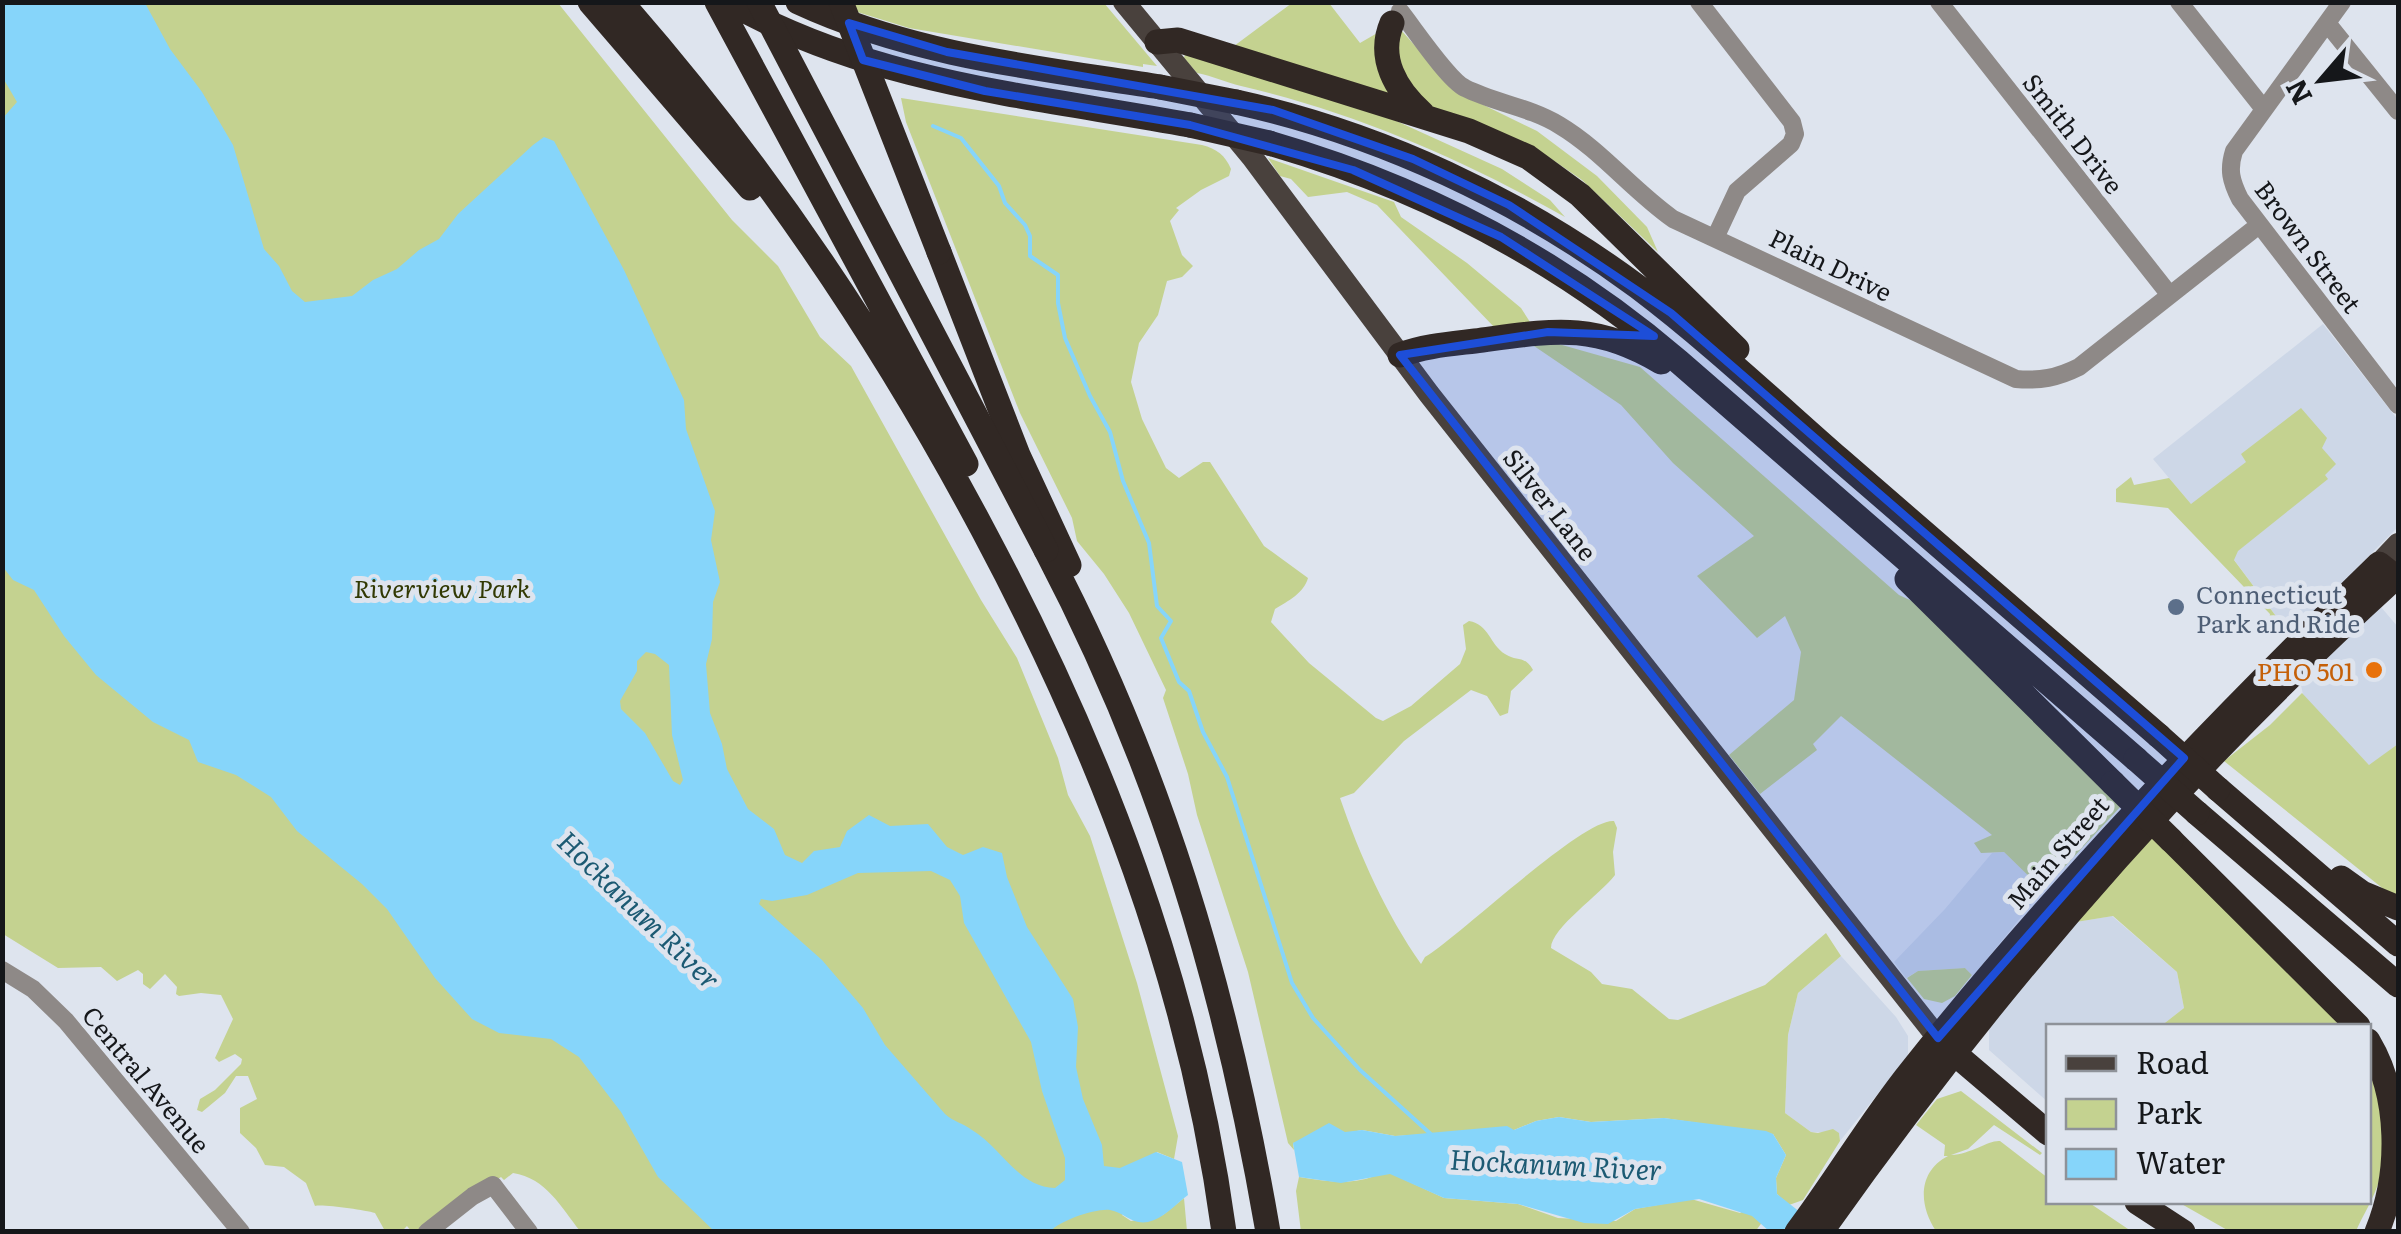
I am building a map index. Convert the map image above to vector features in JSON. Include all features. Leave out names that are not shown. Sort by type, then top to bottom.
[{"type":"highway","points":[[590,2],[870,332]]},
{"type":"highway","points":[[621,2],[744,152],[870,332],[974,512],[1058,678]]},
{"type":"highway","points":[[717,2],[978,489],[1020,580],[1124,834],[1165,955],[1196,1075],[1224,1232]]},
{"type":"highway","points":[[730,2],[820,45],[902,72],[985,91],[1190,126],[1270,144],[1353,170],[1415,195],[1537,258],[1637,326],[2398,985]]},
{"type":"highway","points":[[759,2],[1052,546]]},
{"type":"highway","points":[[798,2],[868,30],[937,50],[1160,87],[1322,125],[1413,158],[1500,199],[1564,236],[1671,313],[2398,944]]},
{"type":"highway","points":[[841,2],[1052,546],[1124,710],[1170,833],[1212,971],[1237,1072],[1268,1232]]},
{"type":"highway","points":[[1401,12],[1386,46],[1390,70],[1406,97],[1426,117]]},
{"type":"highway","points":[[1157,42],[1178,40],[1426,117],[1504,145],[1566,182],[1735,347],[1878,475],[1934,541]]},
{"type":"highway","points":[[1400,355],[1425,348],[1548,332],[1600,335],[1662,362],[1717,408],[1773,443]]},
{"type":"highway","points":[[1819,484],[1952,626],[2356,1024]]},
{"type":"highway","name":"Main Street","points":[[1813,1227],[1946,1046],[2289,666],[2393,573]]},
{"type":"highway","points":[[2220,787],[2260,808],[2350,886],[2398,908]]},
{"type":"highway","points":[[1946,1046],[2046,1131]]},
{"type":"highway","points":[[2371,1047],[2387,1078],[2397,1122],[2386,1221]]},
{"type":"highway","points":[[2141,1204],[2183,1232]]},
{"type":"main road","name":"Silver Lane","points":[[1124,2],[1252,157],[1400,355],[1946,1046]]},
{"type":"main road","name":"Main Street","points":[[2393,573],[2398,544]]},
{"type":"street","points":[[1699,2],[1792,122],[1795,134],[1792,144],[1737,191],[1716,236]]},
{"type":"street","name":"Smith Drive","points":[[1940,2],[2169,294]]},
{"type":"street","points":[[2179,2],[2263,108],[2342,2]]},
{"type":"street","name":"Plain Drive","points":[[1401,12],[1459,84],[1558,124],[1673,218],[2016,379],[2048,379],[2078,367],[2260,225]]},
{"type":"street","points":[[2327,22],[2398,112]]},
{"type":"street","name":"Brown Street","points":[[2263,108],[2234,152],[2229,166],[2231,181],[2260,225],[2398,405]]},
{"type":"street","name":"Central Avenue","points":[[2,970],[33,989],[66,1020],[240,1232]]},
{"type":"street","points":[[428,1232],[493,1185],[529,1232]]},
{"type":"highlighted area","points":[[849,23],[947,52],[1273,110],[1413,159],[1509,205],[1671,313],[2184,758],[1938,1038],[1400,355],[1548,332],[1654,336],[1501,237],[1353,170],[1190,125],[985,91],[863,60]]},
{"type":"shaded area","points":[[2323,324],[2398,420],[2398,527],[2352,573],[2398,627],[2398,744],[2370,766],[2304,699],[2290,635],[2206,522],[2153,459]]},
{"type":"shaded area","points":[[2004,852],[2043,890],[1973,976],[1965,968],[1918,971],[1906,978],[1894,962],[1992,853]]},
{"type":"shaded area","points":[[2112,916],[2177,972],[2184,1008],[2164,1024],[2046,1024],[2046,1100],[1989,1050],[1989,1027],[2076,922]]},
{"type":"shaded area","points":[[1841,956],[1896,1017],[1908,1036],[1908,1056],[1840,1141],[1839,1133],[1811,1132],[1785,1113],[1788,1035],[1798,993]]},
{"type":"green space","name":"Riverview Park","points":[[2,3],[558,3],[732,220],[778,266],[820,337],[851,366],[1017,658],[1058,758],[1068,795],[1090,836],[1137,983],[1178,1136],[1174,1159],[1157,1152],[1122,1215],[1131,1221],[1163,1215],[1184,1198],[1187,1231],[580,1231],[544,1187],[513,1173],[504,1180],[501,1177],[422,1231],[411,1231],[407,1226],[402,1231],[385,1231],[375,1213],[315,1206],[306,1183],[284,1167],[265,1165],[256,1148],[240,1133],[240,1108],[257,1099],[248,1076],[236,1076],[225,1093],[202,1112],[197,1110],[200,1099],[241,1064],[242,1059],[235,1054],[219,1062],[215,1058],[233,1019],[221,995],[179,996],[177,987],[165,974],[150,989],[143,984],[143,974],[138,970],[117,981],[101,967],[58,968],[3,934]]},
{"type":"green space","points":[[851,3],[1104,3],[1157,66],[1143,67],[909,28],[854,11]]},
{"type":"green space","points":[[1292,3],[1329,3],[1360,43],[1379,32],[1391,95],[1234,46]]},
{"type":"green space","points":[[1401,30],[1455,91],[1537,131],[1597,176],[1647,227],[1658,252],[1582,180],[1547,156],[1423,105],[1400,76],[1396,33]]},
{"type":"green space","points":[[1185,54],[1337,94],[1502,169],[1550,200],[1565,217],[1487,176],[1367,124],[1197,73]]},
{"type":"green space","points":[[901,98],[1202,145],[1223,156],[1231,169],[1229,176],[1176,208],[1179,210],[1170,221],[1182,255],[1193,266],[1182,277],[1167,281],[1158,315],[1139,343],[1131,382],[1142,419],[1166,468],[1179,478],[1203,462],[1210,462],[1264,546],[1308,578],[1299,592],[1275,609],[1271,622],[1309,663],[1376,718],[1383,721],[1411,706],[1460,664],[1466,649],[1463,625],[1469,621],[1481,626],[1505,654],[1524,660],[1533,670],[1511,691],[1508,713],[1500,716],[1487,696],[1471,690],[1404,741],[1354,793],[1340,798],[1365,863],[1396,925],[1421,964],[1550,857],[1598,825],[1614,821],[1615,875],[1559,931],[1551,948],[1591,972],[1602,984],[1632,989],[1669,1019],[1678,1020],[1765,985],[1826,933],[1841,956],[1798,993],[1788,1035],[1785,1113],[1811,1132],[1833,1129],[1839,1133],[1840,1141],[1803,1200],[1789,1205],[1777,1194],[1776,1178],[1786,1155],[1773,1134],[1664,1118],[1591,1122],[1559,1117],[1514,1130],[1395,1136],[1362,1130],[1293,1143],[1294,1150],[1288,1143],[1248,972],[1197,815],[1163,698],[1166,690],[1129,613],[1077,541],[1072,518],[1020,413],[906,122]]},
{"type":"green space","points":[[1268,158],[1394,202],[1401,217],[1467,263],[1521,308],[1530,322],[1495,328],[1377,205],[1347,192],[1308,197],[1291,179],[1280,176]]},
{"type":"green space","points":[[1555,343],[1640,367],[1899,595],[1912,601],[2122,805],[2043,890],[2004,852],[1981,853],[1974,843],[1992,835],[1841,716],[1813,744],[1817,750],[1760,794],[1729,755],[1794,700],[1801,652],[1785,616],[1757,638],[1697,576],[1754,536],[1673,463],[1621,405],[1534,346]]},
{"type":"green space","points":[[2301,408],[2327,438],[2322,448],[2336,464],[2325,475],[2328,479],[2238,551],[2234,560],[2290,635],[2274,634],[2268,629],[2270,614],[2168,508],[2116,502],[2116,489],[2131,477],[2134,485],[2169,478],[2191,504],[2246,462],[2241,454]]},
{"type":"green space","points":[[2302,693],[2369,765],[2398,744],[2398,895],[2386,891],[2224,761],[2270,725]]},
{"type":"green space","points":[[2153,835],[2341,1024],[2164,1024],[2184,1008],[2177,972],[2113,916],[2076,922]]},
{"type":"green space","points":[[1965,968],[1972,975],[1955,996],[1942,1003],[1924,999],[1907,978],[1918,971]]},
{"type":"green space","points":[[2371,1077],[2381,1111],[2383,1140],[2377,1187],[2371,1200]]},
{"type":"green space","points":[[1961,1091],[2042,1153],[1994,1125],[1968,1149],[1951,1155],[2000,1141],[2046,1176],[2046,1204],[2091,1204],[2131,1231],[1936,1231],[1926,1211],[1924,1190],[1931,1171],[1948,1156],[1944,1156],[1945,1145],[1916,1125],[1937,1099]]},
{"type":"green space","points":[[1382,1173],[1444,1198],[1518,1204],[1558,1218],[1616,1221],[1635,1209],[1691,1199],[1740,1213],[1758,1202],[1771,1210],[1755,1232],[1301,1232],[1296,1191],[1299,1177],[1351,1181]]},
{"type":"green space","points":[[2182,1204],[2369,1204],[2356,1231],[2229,1231]]},
{"type":"water","name":"Hockanum River","points":[[145,3],[233,145],[264,249],[279,266],[292,291],[305,302],[352,296],[397,269],[439,239],[458,214],[533,145],[544,137],[554,141],[624,270],[684,400],[686,429],[715,511],[711,540],[720,582],[713,602],[712,639],[706,664],[710,713],[727,769],[748,809],[774,829],[785,855],[802,863],[814,851],[840,847],[847,831],[869,815],[890,826],[928,824],[947,847],[963,855],[983,847],[1002,853],[1027,927],[1073,999],[1078,1027],[1076,1067],[1083,1099],[1102,1145],[1104,1166],[1120,1168],[1156,1152],[1182,1162],[1188,1195],[1164,1215],[1148,1222],[1104,1210],[1069,1219],[1051,1231],[714,1231],[658,1177],[621,1112],[579,1057],[551,1039],[499,1033],[472,1019],[435,978],[387,909],[297,831],[271,797],[236,775],[198,762],[189,740],[153,722],[96,675],[34,590],[13,580],[3,567],[2,119],[17,102],[3,78],[3,5]],"holes":[[[646,652],[669,665],[672,735],[683,780],[680,785],[673,781],[645,733],[621,709],[620,701],[637,671],[637,661]],[[931,871],[950,880],[960,896],[964,923],[1031,1042],[1042,1091],[1065,1158],[1065,1180],[1055,1188],[1030,1181],[982,1137],[945,1114],[885,1045],[863,1008],[822,960],[759,904],[761,899],[807,895],[858,873]]]},
{"type":"water","name":"Hockanum River","points":[[1559,1117],[1591,1122],[1664,1118],[1773,1134],[1786,1155],[1776,1178],[1777,1194],[1824,1231],[1769,1231],[1752,1216],[1699,1199],[1635,1209],[1608,1224],[1584,1223],[1518,1204],[1444,1198],[1390,1174],[1341,1183],[1299,1177],[1293,1143],[1329,1123],[1345,1132],[1362,1130],[1395,1136],[1507,1126],[1514,1130]]},
{"type":"waterway","points":[[933,126],[961,138],[999,186],[1005,203],[1025,225],[1030,236],[1030,256],[1058,275],[1058,303],[1065,338],[1110,432],[1123,481],[1149,543],[1157,606],[1171,621],[1161,638],[1227,777],[1292,983],[1313,1018],[1360,1070],[1434,1137]]},
{"type":"place","name":"Connecticut Park and Ride","points":[[2176,607]]},
{"type":"place","name":"PHO 501","points":[[2374,670]]}]
